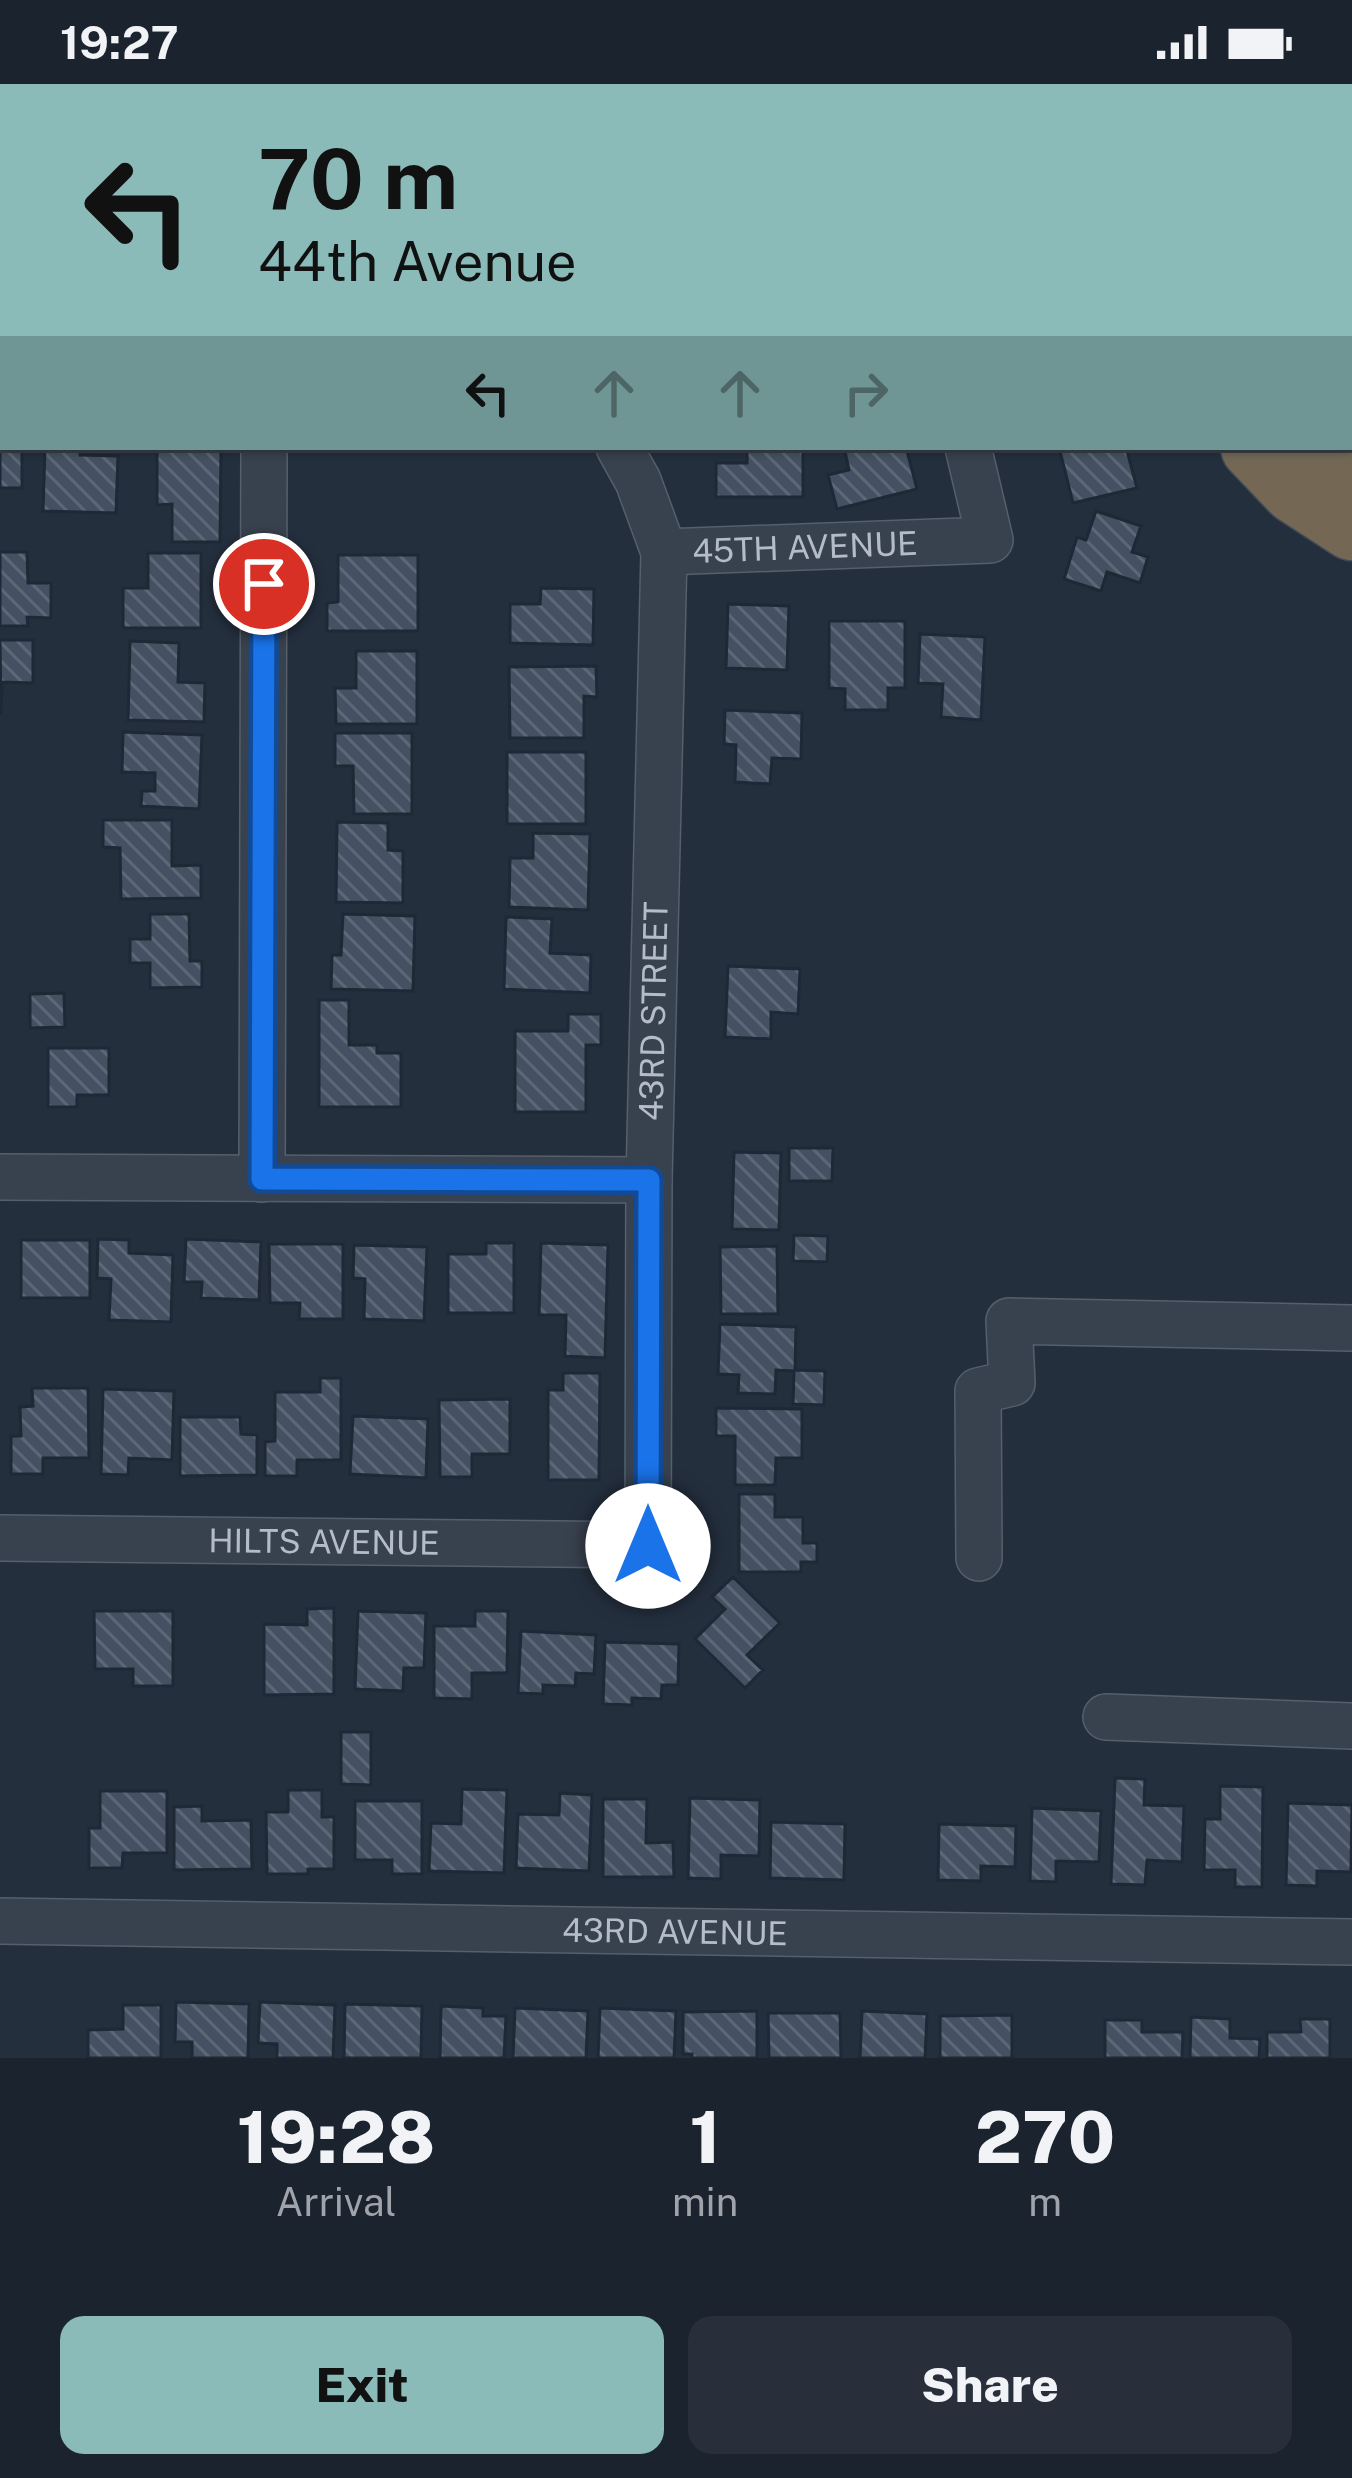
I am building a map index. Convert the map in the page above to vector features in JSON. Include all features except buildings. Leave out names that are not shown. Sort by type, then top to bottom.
[{"type":"highway","points":[[1257,450],[1294,490],[1352,526]]},
{"type":"street","points":[[262,1179],[264,450]]},
{"type":"street","name":"45TH AVENUE","points":[[621,450],[638,481],[664,551],[990,540],[969,450]]},
{"type":"street","name":"43RD STREET","points":[[648,1546],[649,1180],[664,551]]},
{"type":"street","points":[[0,1178],[649,1180]]},
{"type":"street","points":[[979,1558],[978,1391],[1012,1383],[1009,1322],[1352,1328]]},
{"type":"street","name":"HILTS AVENUE","points":[[0,1538],[648,1546]]},
{"type":"street","points":[[1106,1717],[1352,1726]]},
{"type":"street","name":"43RD AVENUE","points":[[0,1922],[1352,1942]]},
{"type":"route","points":[[264,584],[262,1179],[649,1180],[648,1546]]}]
